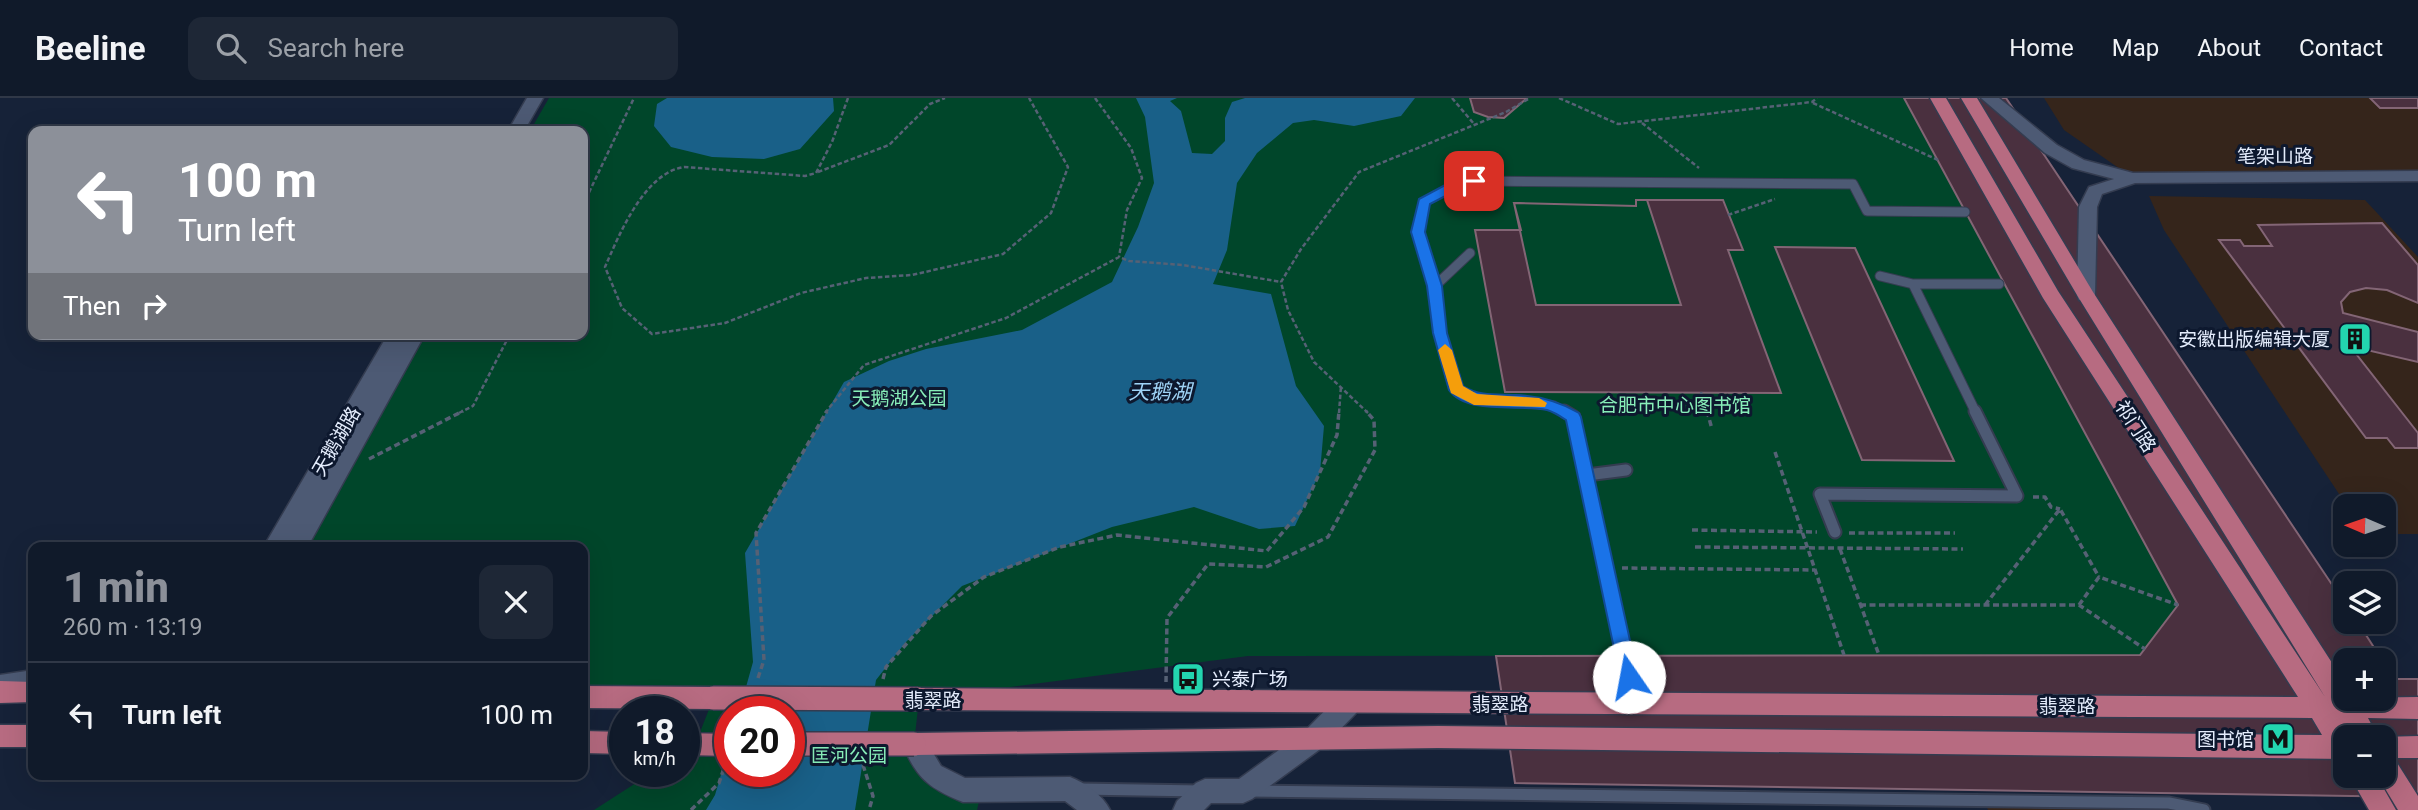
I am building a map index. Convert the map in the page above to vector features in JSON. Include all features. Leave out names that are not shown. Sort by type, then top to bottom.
[{"type":"main road","name":"祁门路","points":[[1938,98],[2050,295],[2333,728]]},
{"type":"main road","name":"祁门路","points":[[1969,98],[2086,295],[2333,684]]},
{"type":"main road","points":[[0,692],[28,692]]},
{"type":"main road","name":"翡翠路","points":[[588,697],[2333,708]]},
{"type":"main road","name":"翡翠路","points":[[2396,708],[2418,708]]},
{"type":"main road","points":[[0,736],[28,736]]},
{"type":"main road","name":"翡翠路","points":[[805,744],[1438,737],[2333,747]]},
{"type":"main road","points":[[588,742],[609,743]]},
{"type":"main road","points":[[2396,747],[2418,747]]},
{"type":"main road","points":[[2396,784],[2412,810]]},
{"type":"main road","points":[[2370,788],[2383,810]]},
{"type":"street","points":[[519,126],[535,98]]},
{"type":"street","points":[[533,126],[549,98]]},
{"type":"street","points":[[1989,98],[2051,149],[2078,164],[2133,178]]},
{"type":"street","name":"笔架山路","points":[[2133,178],[2418,176]]},
{"type":"street","points":[[2086,295],[2088,207],[2095,191],[2133,178]]},
{"type":"street","name":"天鹅湖路","points":[[277,542],[395,340]]},
{"type":"street","name":"天鹅湖路","points":[[298,542],[412,340]]},
{"type":"street","points":[[0,685],[28,681]]},
{"type":"street","points":[[1186,810],[1205,792],[1243,791],[1314,738],[1349,703]]},
{"type":"street","points":[[914,744],[932,774],[963,790],[1070,789],[1097,810]]},
{"type":"lane","points":[[1634,704],[1574,417],[1554,405],[1519,400],[1474,400],[1457,390],[1440,333],[1434,286],[1418,232],[1424,202],[1452,187],[1474,181],[1853,184],[1867,211],[1965,212]]},
{"type":"lane","points":[[1434,286],[1470,253]]},
{"type":"lane","points":[[1880,276],[1913,284],[1998,284]]},
{"type":"lane","points":[[1835,532],[1820,494],[2017,496],[1913,284]]},
{"type":"lane","points":[[1587,475],[1626,470]]},
{"type":"lane","points":[[1070,789],[1205,792]]},
{"type":"lane","points":[[1243,791],[1986,805],[2169,803],[2204,810]]},
{"type":"path","points":[[588,195],[634,98]]},
{"type":"path","points":[[816,173],[832,142],[848,98]]},
{"type":"path","points":[[945,98],[930,104],[889,145],[816,173],[805,176],[679,166],[659,178],[627,219],[605,267],[622,308],[652,334],[725,323],[801,293],[866,278],[912,275],[1003,254],[1051,213],[1069,167],[1029,98]]},
{"type":"path","points":[[1095,98],[1131,148],[1142,178],[1127,210],[1119,257]]},
{"type":"path","points":[[1452,98],[1474,124]]},
{"type":"path","points":[[1165,701],[1167,618],[1208,564],[1266,567],[1328,537],[1375,450],[1374,420],[1314,362],[1288,310],[1281,282],[1301,249],[1359,172],[1530,98]]},
{"type":"path","points":[[1559,98],[1618,124],[1812,102],[1817,98]]},
{"type":"path","points":[[1812,102],[1938,160]]},
{"type":"path","points":[[1641,123],[1717,183]]},
{"type":"path","points":[[1728,215],[1776,200]]},
{"type":"path","points":[[1119,257],[1129,261],[1183,265],[1281,282]]},
{"type":"path","points":[[754,686],[764,660],[756,533],[826,412],[864,365],[1006,318],[1119,257]]},
{"type":"path","points":[[369,459],[473,406],[507,340]]},
{"type":"path","points":[[880,692],[886,667],[931,616],[984,577],[1060,547],[1118,535],[1267,551],[1304,507],[1337,435],[1341,386]]},
{"type":"path","points":[[1701,392],[1712,429]]},
{"type":"path","points":[[1775,452],[1844,655]]},
{"type":"path","points":[[2017,496],[2045,497],[2051,507],[2060,509],[2099,578],[2178,605]]},
{"type":"path","points":[[1985,605],[2060,509]]},
{"type":"path","points":[[1692,530],[1769,531]]},
{"type":"path","points":[[1835,532],[1878,655]]},
{"type":"path","points":[[1875,533],[1955,533]]},
{"type":"path","points":[[1695,548],[1964,549]]},
{"type":"path","points":[[1606,568],[1815,570]]},
{"type":"path","points":[[2079,605],[2099,578]]},
{"type":"path","points":[[1860,605],[2079,605],[2145,649]]},
{"type":"path","points":[[866,756],[863,768],[873,796],[870,810]]},
{"type":"path","points":[[691,810],[715,787]]},
{"type":"shaded area","points":[[2044,98],[2418,98],[2418,176],[2133,178],[2064,130]]},
{"type":"shaded area","points":[[2149,196],[2365,200],[2418,257],[2418,534],[2396,534],[2396,494],[2339,494],[2164,230]]},
{"type":"shaded area","points":[[1984,801],[2204,810],[1988,810]]},
{"type":"green space","points":[[549,98],[1905,98],[2178,605],[2140,655],[1248,656],[919,699],[914,744],[932,774],[982,789],[977,810],[594,810],[630,787],[700,787],[700,732],[713,699],[700,699],[700,696],[588,697],[588,542],[298,542],[412,340],[588,340],[588,126],[533,126]]},
{"type":"water","points":[[667,98],[833,98],[834,111],[800,149],[764,159],[712,157],[671,147],[654,126],[657,104]]},
{"type":"water","name":"天鹅湖","points":[[1136,98],[1177,98],[1170,101],[1181,111],[1192,153],[1212,154],[1225,141],[1225,118],[1232,102],[1245,98],[1415,98],[1401,116],[1354,126],[1314,120],[1293,123],[1257,153],[1237,183],[1227,250],[1213,284],[1271,294],[1296,386],[1324,426],[1320,472],[1295,526],[1259,529],[1194,507],[1112,527],[962,586],[905,643],[876,680],[855,810],[706,810],[717,787],[805,787],[805,696],[743,696],[753,662],[745,553],[844,382],[889,361],[926,349],[1022,330],[1112,282],[1138,227],[1154,183],[1145,117]]},
{"type":"building","points":[[1470,98],[1527,98],[1504,118],[1488,117],[1474,112]]},
{"type":"building","points":[[1904,98],[2006,98],[2333,586],[2333,634],[2365,634],[2374,648],[2333,648],[2333,711],[2396,711],[2396,679],[2418,679],[2418,797],[1515,783],[1496,656],[2140,655],[2178,605]]},
{"type":"building","points":[[2370,98],[2418,98],[2418,108],[2380,108]]},
{"type":"building","points":[[1636,200],[1723,200],[1743,250],[1728,250],[1781,393],[1505,392],[1475,230],[1521,230],[1514,203],[1636,206]]},
{"type":"building","points":[[1636,200],[1647,200],[1681,305],[1536,305],[1514,203],[1636,206]]},
{"type":"building","name":"安徽出版编辑大厦","points":[[2382,223],[2418,265],[2418,303],[2387,290],[2366,288],[2350,292],[2341,302],[2343,313],[2418,332],[2418,362],[2350,346],[2418,433],[2418,448],[2395,448],[2387,438],[2366,438],[2219,240],[2240,240],[2244,246],[2272,246],[2258,225]]},
{"type":"building","points":[[1775,247],[1855,248],[1954,461],[1862,460]]},
{"type":"slow traffic","points":[[1445,350],[1457,390],[1474,400],[1539,403]]},
{"type":"place","name":"安徽出版编辑大厦","points":[[2355,339]]},
{"type":"place","name":"兴泰广场","points":[[1188,679]]},
{"type":"place","name":"图书馆","points":[[2278,739]]},
{"type":"route","points":[[1474,181],[1452,187],[1424,202],[1418,232],[1434,286],[1440,333],[1457,390],[1474,400],[1519,400],[1554,405],[1574,417],[1629,677]]},
{"type":"park label","name":"天鹅湖公园","points":[[899,398]]},
{"type":"park label","name":"合肥市中心图书馆","points":[[1675,405]]},
{"type":"park label","name":"匡河公园","points":[[849,755]]}]
